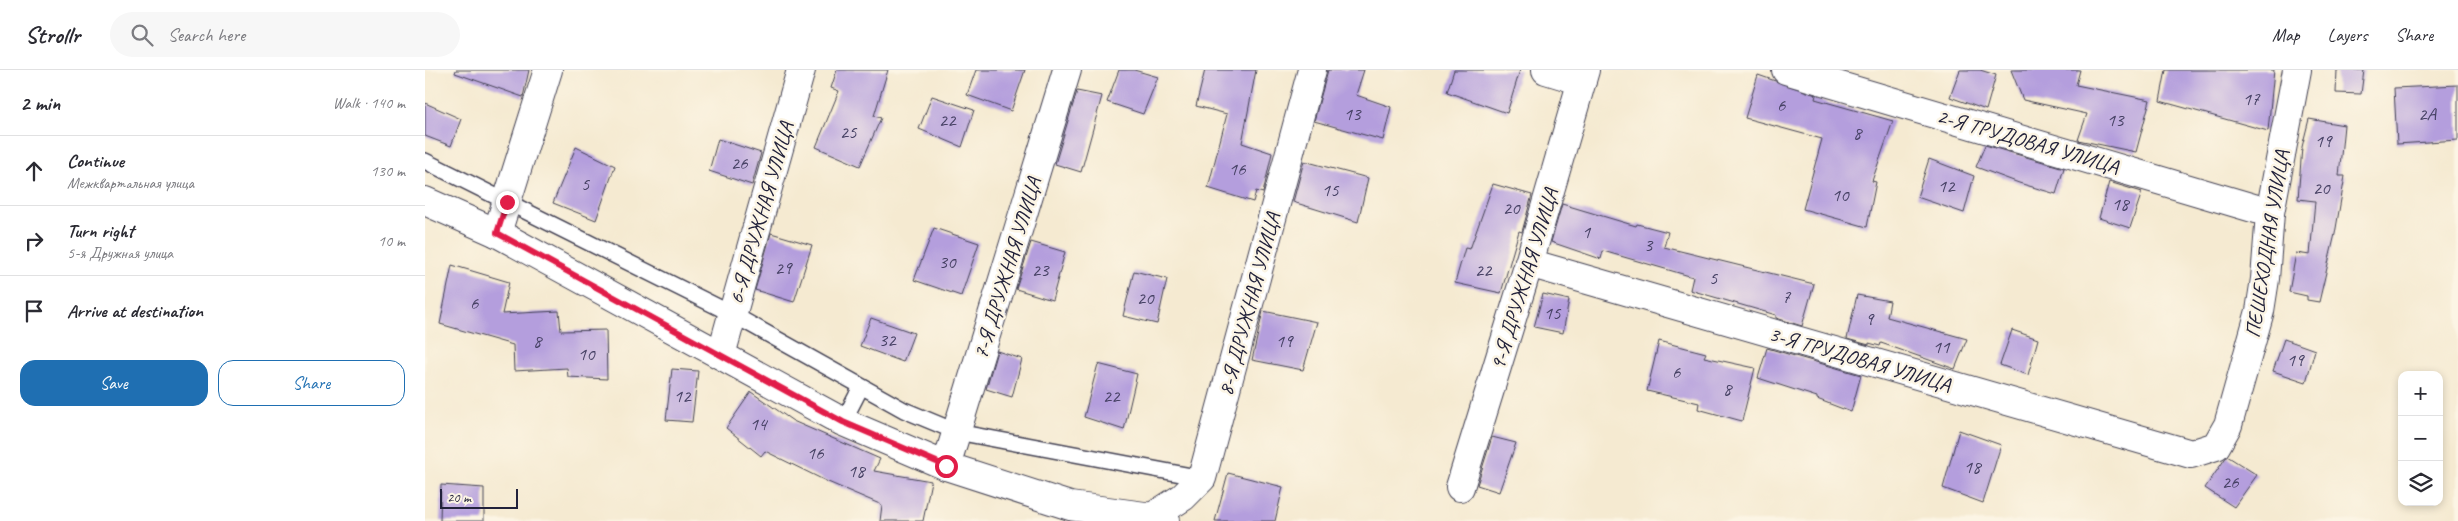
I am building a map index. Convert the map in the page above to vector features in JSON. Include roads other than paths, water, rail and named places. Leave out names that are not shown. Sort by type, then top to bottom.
[{"type":"street","points":[[497,233],[548,70]]},
{"type":"street","name":"6-Я ДРУЖНАЯ УЛИЦА","points":[[721,355],[801,70]]},
{"type":"street","name":"7-Я ДРУЖНАЯ УЛИЦА","points":[[946,466],[1067,70]]},
{"type":"street","name":"8-Я ДРУЖНАЯ УЛИЦА","points":[[1159,519],[1202,478],[1312,70]]},
{"type":"street","points":[[1546,70],[1584,76]]},
{"type":"street","name":"2-Я ТРУДОВАЯ УЛИЦА","points":[[1786,70],[2270,213]]},
{"type":"street","name":"ПЕШЕХОДНАЯ УЛИЦА","points":[[2191,454],[2215,446],[2228,424],[2260,311],[2265,279],[2270,213],[2297,70]]},
{"type":"street","name":"9-Я ДРУЖНАЯ УЛИЦА","points":[[1459,487],[1529,263],[1584,76]]},
{"type":"street","points":[[425,201],[497,233],[843,422],[946,466],[1077,514],[1159,519]]},
{"type":"street","name":"3-Я ТРУДОВАЯ УЛИЦА","points":[[1529,263],[2191,454]]},
{"type":"lane","points":[[425,161],[732,314],[904,410],[957,432],[1202,478]]},
{"type":"lane","points":[[843,422],[861,387]]}]
